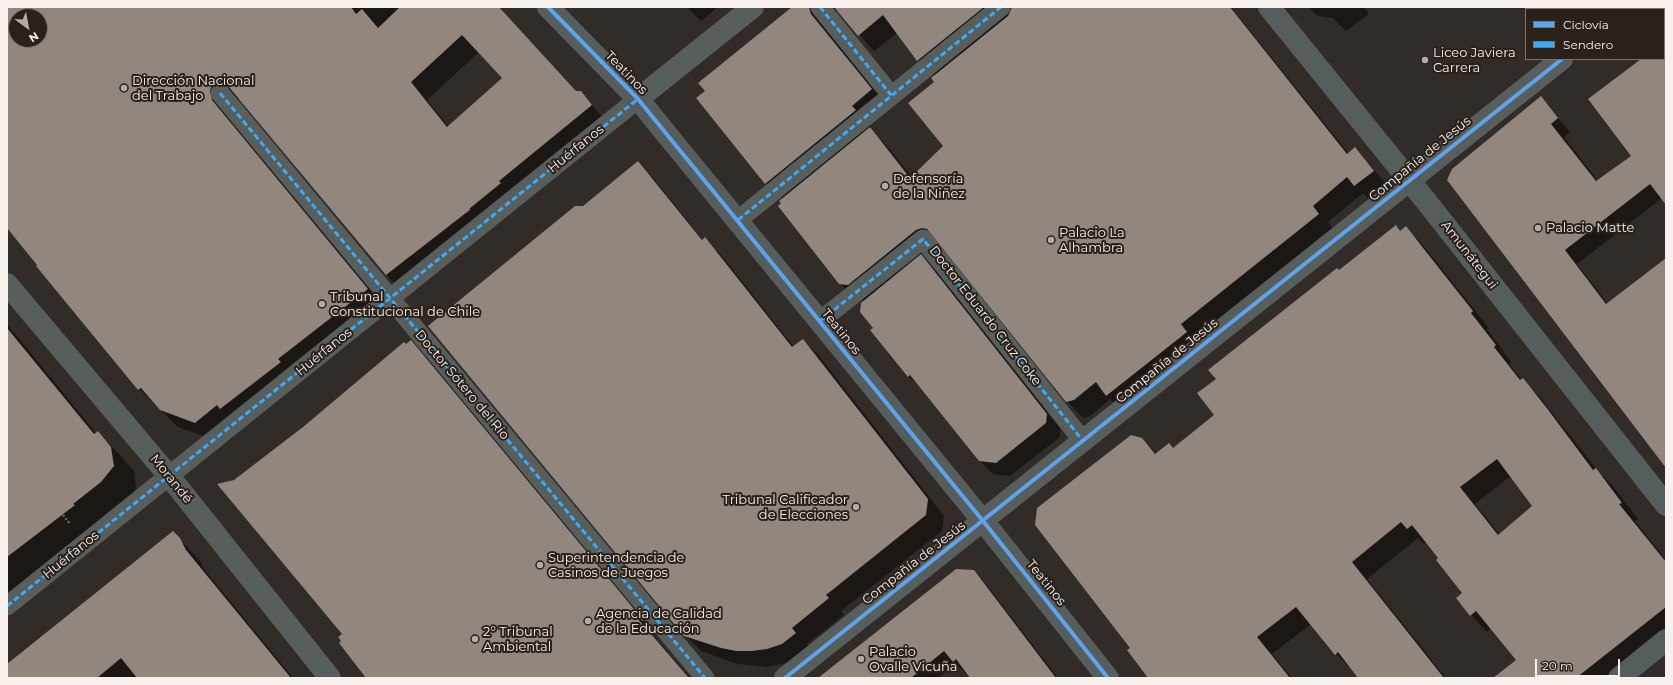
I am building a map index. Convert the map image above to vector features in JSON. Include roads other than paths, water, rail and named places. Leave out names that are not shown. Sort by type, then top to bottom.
[{"type":"main road","name":"Teatinos","points":[[548,7],[638,99],[984,521],[1108,678]]},
{"type":"main road","name":"Amunátegui","points":[[1269,7],[1666,505]]},
{"type":"main road","points":[[1619,678],[1666,640]]},
{"type":"street","name":"Huérfanos","points":[[7,606],[753,7]]},
{"type":"street","points":[[820,7],[891,95]]},
{"type":"street","points":[[738,220],[1001,7]]},
{"type":"street","name":"Compañía de Jesús","points":[[785,678],[1561,60]]},
{"type":"street","name":"Doctor Sótero del Río","points":[[220,93],[705,678]]},
{"type":"street","name":"Doctor Eduardo Cruz Coke","points":[[820,321],[924,239],[1083,441]]},
{"type":"street","name":"Morandé","points":[[7,284],[169,476],[330,678]]},
{"type":"place","name":"Liceo Javiera Carrera","points":[[1425,60]]},
{"type":"place","name":"Dirección Nacional del Trabajo","points":[[124,88]]},
{"type":"place","name":"Defensoría de la Niñez","points":[[885,186]]},
{"type":"place","name":"Palacio Matte","points":[[1538,228]]},
{"type":"place","name":"Palacio La Alhambra","points":[[1051,240]]},
{"type":"place","name":"Tribunal Constitucional de Chile","points":[[322,304]]},
{"type":"place","name":"Tribunal Calificador de Elecciones","points":[[856,507]]},
{"type":"place","name":"Superintendencia de Casinos de Juegos","points":[[540,565]]},
{"type":"place","name":"Agencia de Calidad de la Educación","points":[[588,621]]},
{"type":"place","name":"2° Tribunal Ambiental","points":[[475,639]]},
{"type":"place","name":"Palacio Ovalle Vicuña","points":[[861,659]]}]
